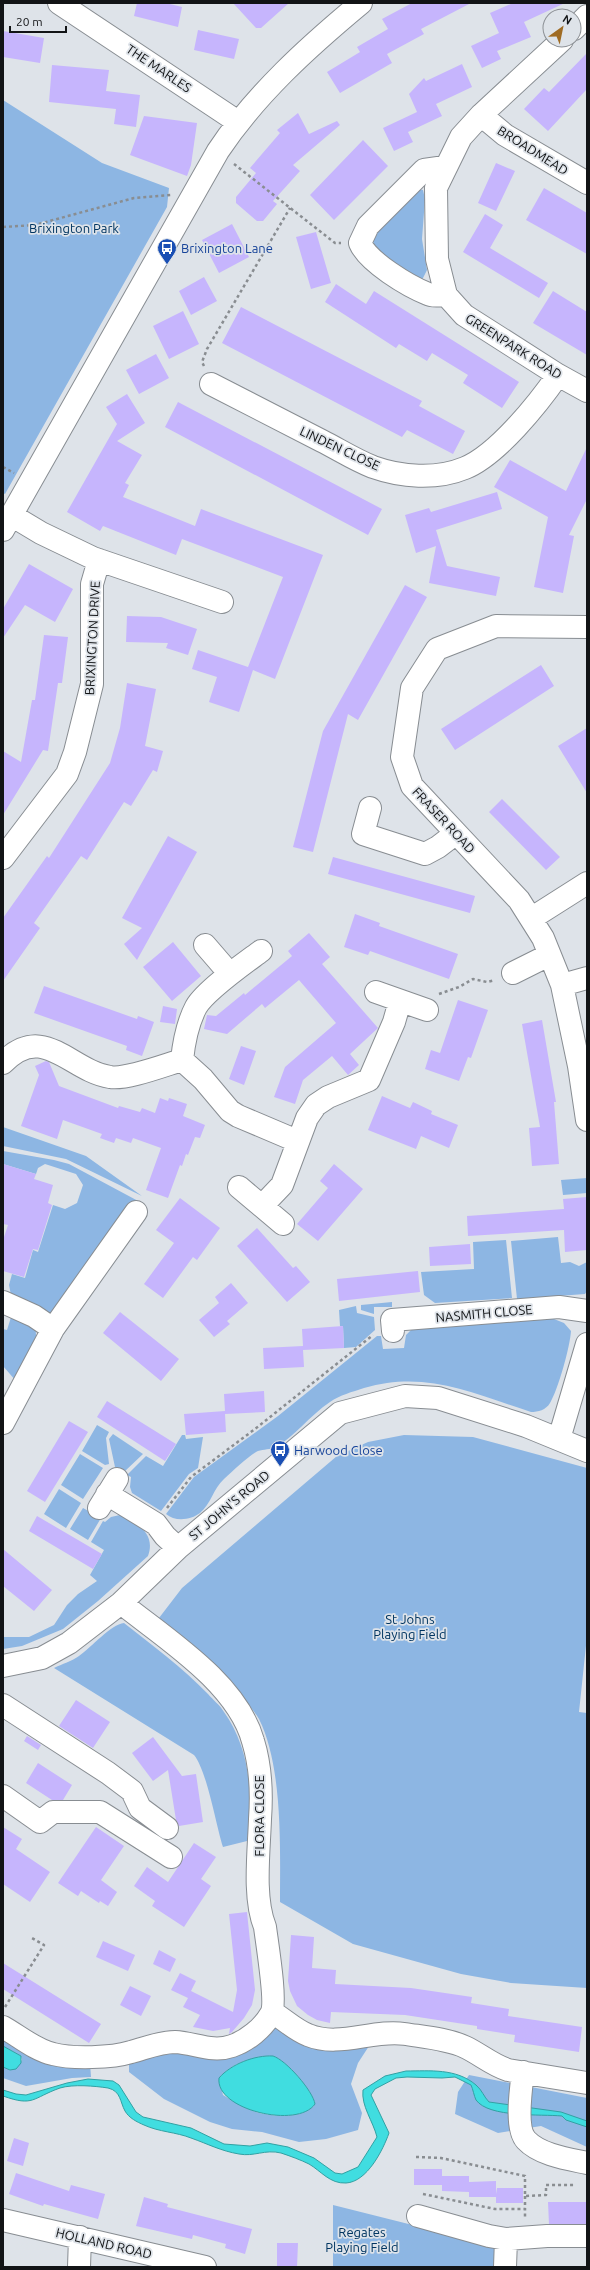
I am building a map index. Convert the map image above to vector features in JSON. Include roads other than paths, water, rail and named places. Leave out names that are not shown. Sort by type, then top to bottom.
[{"type":"street","points":[[7,522],[218,151],[238,122],[324,34],[362,3]]},
{"type":"street","name":"THE MARLES","points":[[72,6],[238,122]]},
{"type":"street","name":"GREENPARK ROAD","points":[[553,48],[481,115],[461,137],[436,188],[437,260],[446,295],[464,315],[558,375],[587,390]]},
{"type":"street","name":"BROADMEAD","points":[[481,115],[505,135],[587,183]]},
{"type":"street","points":[[445,167],[424,170],[368,226],[360,243],[364,253],[382,268],[429,295],[446,295]]},
{"type":"street","name":"LINDEN CLOSE","points":[[211,384],[373,467],[409,475],[440,476],[465,468],[487,454],[544,395],[558,375]]},
{"type":"street","name":"BRIXINGTON DRIVE","points":[[7,522],[41,533],[99,560],[222,602]]},
{"type":"street","name":"BRIXINGTON DRIVE","points":[[3,858],[67,774],[75,752],[92,684],[92,584],[99,560]]},
{"type":"street","name":"FRASER ROAD","points":[[587,627],[496,626],[437,649],[412,688],[402,757],[405,772],[412,786],[455,834],[519,900],[532,918],[562,985],[579,1066],[587,1120]]},
{"type":"street","points":[[370,808],[363,834],[425,854],[438,847],[455,834]]},
{"type":"street","points":[[532,918],[587,883]]},
{"type":"street","points":[[205,945],[230,974]]},
{"type":"street","points":[[182,1060],[187,1028],[197,1006],[230,974],[261,951]]},
{"type":"street","points":[[513,973],[549,955]]},
{"type":"street","points":[[562,985],[587,978]]},
{"type":"street","points":[[376,992],[427,1010]]},
{"type":"street","points":[[262,1206],[282,1185],[307,1118],[316,1105],[328,1097],[369,1080],[394,1022],[400,1001]]},
{"type":"street","points":[[3,1064],[24,1047],[45,1046],[109,1077],[117,1078],[182,1060]]},
{"type":"street","points":[[182,1060],[203,1079],[230,1111],[238,1116],[298,1140]]},
{"type":"street","points":[[239,1188],[283,1224]]},
{"type":"street","points":[[3,1423],[53,1328],[136,1212]]},
{"type":"street","points":[[3,1302],[34,1316],[53,1328]]},
{"type":"street","name":"NASMITH CLOSE","points":[[393,1331],[392,1320],[559,1307],[587,1311]]},
{"type":"street","points":[[559,1439],[587,1344]]},
{"type":"street","name":"ST JOHN'S ROAD","points":[[3,1666],[42,1658],[62,1647],[121,1603],[178,1548],[340,1413],[375,1402],[405,1396],[438,1398],[559,1439],[587,1451]]},
{"type":"street","points":[[108,1494],[156,1524],[165,1536],[178,1548]]},
{"type":"street","name":"FLORA CLOSE","points":[[121,1603],[198,1664],[236,1706],[253,1740],[261,1779],[258,1893],[261,1918],[265,1927],[273,1999],[272,2012]]},
{"type":"street","points":[[3,1705],[108,1773],[132,1792],[140,1808],[167,1828]]},
{"type":"street","points":[[3,1796],[40,1822],[53,1812],[100,1812],[171,1857]]},
{"type":"street","points":[[3,2026],[39,2049],[52,2054],[65,2056],[110,2055],[130,2053],[148,2047],[175,2042],[207,2048],[225,2048],[251,2036],[272,2012],[307,2035],[318,2038],[337,2039],[379,2034],[404,2034],[457,2044],[465,2047],[496,2066],[587,2083]]},
{"type":"street","points":[[523,2072],[520,2126],[526,2140],[542,2151],[587,2163]]},
{"type":"street","points":[[418,2216],[489,2236],[516,2238],[587,2236]]},
{"type":"street","name":"HOLLAND ROAD","points":[[3,2220],[205,2267]]},
{"type":"street","points":[[79,2267],[80,2237]]},
{"type":"street","points":[[505,2267],[516,2238]]},
{"type":"place","name":"Brixington Lane","points":[[167,265]]},
{"type":"place","name":"Harwood Close","points":[[280,1467]]},
{"type":"park label","name":"Brixington Park","points":[[74,228]]},
{"type":"park label","name":"St Johns Playing Field","points":[[410,1626]]},
{"type":"park label","name":"Regates Playing Field","points":[[362,2240]]}]
